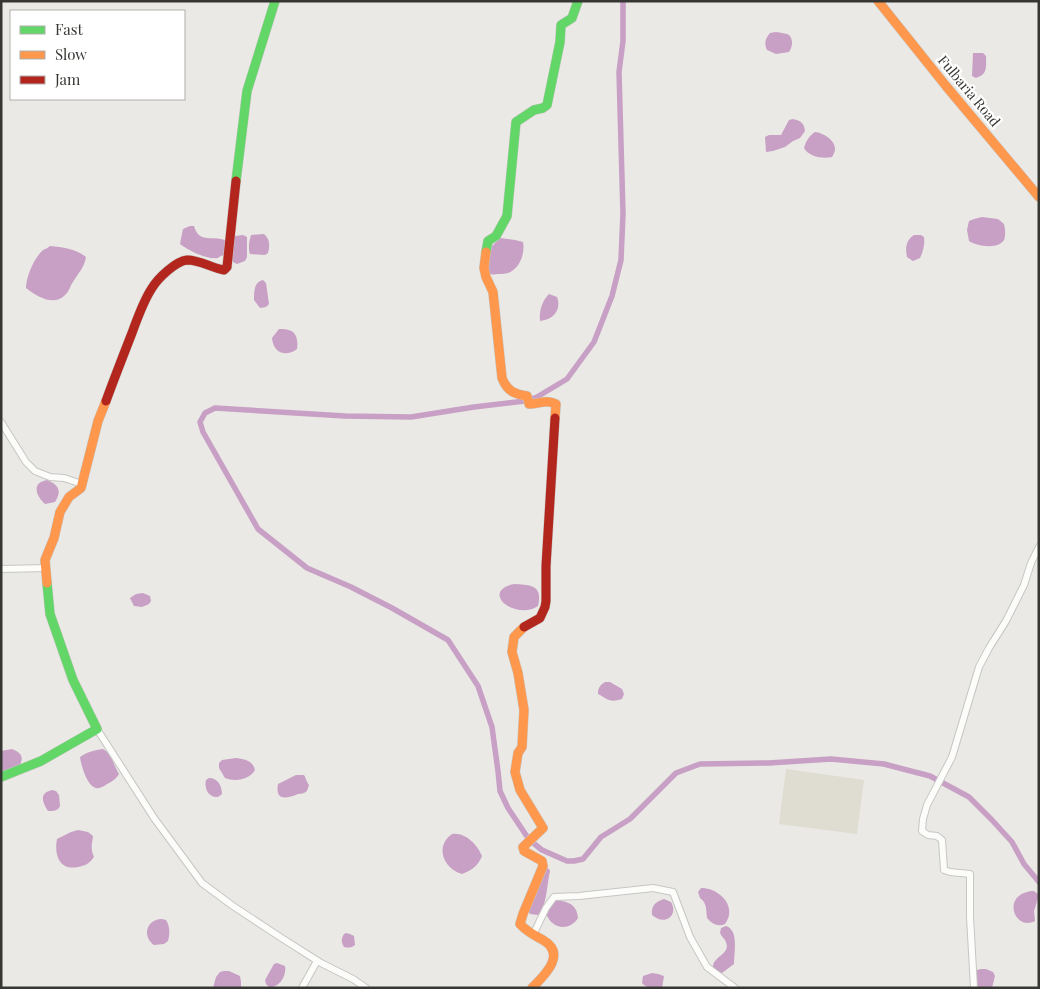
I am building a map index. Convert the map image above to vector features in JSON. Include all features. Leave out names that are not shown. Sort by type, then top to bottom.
[{"type":"street","points":[[275,1],[247,91],[238,151],[227,267],[224,270],[218,269],[200,262],[186,260],[176,264],[152,287],[136,320],[98,421],[81,488],[69,497],[60,512],[54,538],[45,560],[50,614],[73,680],[97,729],[154,818],[202,883],[233,906],[317,961],[353,979],[366,988]]},
{"type":"street","points":[[532,988],[550,968],[554,951],[550,943],[533,936],[520,924],[542,866],[542,861],[524,851],[523,847],[543,828],[516,780],[516,762],[523,740],[524,710],[512,652],[514,637],[525,626],[540,618],[545,607],[556,404],[548,401],[533,404],[514,394],[505,386],[502,378],[493,292],[484,268],[488,241],[496,236],[507,216],[516,122],[534,110],[547,105],[560,42],[561,25],[572,18],[578,1]]},
{"type":"street","name":"Fulbaria Road","points":[[878,1],[946,86],[1039,196]]},
{"type":"street","points":[[1,422],[26,462],[35,471],[50,478],[64,478],[82,484]]},
{"type":"street","points":[[974,988],[970,874],[944,870],[942,840],[938,836],[928,835],[922,831],[923,819],[927,805],[952,757],[979,667],[1006,621],[1024,585],[1031,563],[1039,547]]},
{"type":"street","points":[[1,569],[46,568]]},
{"type":"street","points":[[1,777],[41,761],[97,729]]},
{"type":"street","points":[[533,936],[546,908],[554,897],[653,888],[673,892],[690,937],[708,967],[735,988]]},
{"type":"street","points":[[302,988],[317,961]]},
{"type":"shaded area","points":[[776,32],[791,37],[792,44],[789,52],[776,54],[767,50],[765,43],[767,37],[770,33]]},
{"type":"shaded area","points":[[973,53],[983,53],[986,56],[984,72],[976,78],[972,76]]},
{"type":"shaded area","points":[[793,119],[804,126],[805,131],[800,138],[785,147],[766,152],[765,137],[781,135],[789,120]]},
{"type":"shaded area","points":[[815,132],[825,135],[831,140],[835,146],[832,157],[816,157],[806,151],[804,148],[806,143]]},
{"type":"shaded area","points":[[982,217],[998,219],[1004,224],[1005,236],[1001,243],[987,246],[969,241],[967,230],[969,221]]},
{"type":"shaded area","points":[[194,226],[196,232],[203,237],[227,241],[225,254],[218,258],[209,258],[193,252],[180,244],[183,229]]},
{"type":"shaded area","points":[[264,234],[269,243],[268,253],[265,255],[250,254],[251,235]]},
{"type":"shaded area","points":[[243,235],[247,237],[247,257],[245,261],[237,264],[233,262],[231,257],[235,236]]},
{"type":"shaded area","points":[[914,235],[924,237],[924,242],[920,258],[913,261],[907,257],[906,247],[909,239]]},
{"type":"shaded area","points":[[500,238],[523,242],[523,254],[518,265],[509,273],[491,274],[487,270],[492,246]]},
{"type":"shaded area","points":[[50,246],[69,249],[86,257],[83,267],[68,292],[56,300],[40,297],[26,288],[31,268],[40,253]]},
{"type":"shaded area","points":[[263,280],[266,283],[269,304],[266,307],[260,308],[254,300],[254,293],[256,285]]},
{"type":"shaded area","points":[[549,294],[557,297],[557,310],[549,319],[540,321],[544,300]]},
{"type":"shaded area","points":[[279,329],[291,331],[296,336],[297,349],[293,352],[280,352],[275,347],[272,338]]},
{"type":"shaded area","points":[[47,480],[57,486],[59,492],[55,502],[45,504],[37,494],[37,487]]},
{"type":"shaded area","points":[[514,584],[530,586],[537,590],[539,594],[538,606],[529,610],[520,610],[505,604],[500,598],[500,593],[504,588]]},
{"type":"shaded area","points":[[143,593],[150,596],[151,601],[149,604],[142,607],[134,606],[130,598],[136,594]]},
{"type":"shaded area","points":[[605,682],[610,682],[622,689],[624,694],[622,699],[611,700],[598,694],[598,690]]},
{"type":"shaded area","points":[[12,749],[21,755],[20,765],[1,773],[1,751]]},
{"type":"shaded area","points":[[103,749],[111,757],[119,774],[111,782],[96,788],[87,779],[80,757],[91,751]]},
{"type":"shaded area","points":[[236,758],[248,761],[255,770],[246,778],[233,780],[225,778],[219,768],[219,763],[222,760]]},
{"type":"shaded area","points":[[786,769],[864,780],[857,834],[779,824]]},
{"type":"shaded area","points":[[296,775],[304,775],[309,785],[307,791],[286,798],[280,796],[278,784]]},
{"type":"shaded area","points":[[209,778],[215,779],[220,785],[222,794],[218,797],[209,794],[206,789],[206,780]]},
{"type":"shaded area","points":[[52,790],[56,791],[59,795],[60,806],[57,810],[48,811],[44,804],[43,796]]},
{"type":"shaded area","points":[[78,830],[88,832],[93,836],[92,849],[94,857],[83,866],[72,868],[62,864],[59,860],[56,845],[57,839]]},
{"type":"shaded area","points":[[452,834],[466,837],[477,847],[482,856],[474,867],[462,874],[450,867],[443,857],[443,845]]},
{"type":"shaded area","points":[[546,867],[550,871],[543,906],[538,915],[530,914],[528,910]]},
{"type":"shaded area","points":[[701,888],[714,891],[725,899],[729,911],[725,924],[715,924],[707,918],[705,904],[698,892]]},
{"type":"shaded area","points":[[1031,891],[1039,895],[1034,911],[1035,921],[1029,923],[1019,920],[1014,911],[1014,905],[1015,900],[1020,895]]},
{"type":"shaded area","points":[[664,899],[671,902],[673,911],[669,918],[661,920],[652,915],[652,909],[656,903]]},
{"type":"shaded area","points":[[554,900],[567,902],[573,906],[576,909],[578,918],[565,927],[560,927],[552,922],[546,913]]},
{"type":"shaded area","points":[[162,919],[166,920],[168,925],[168,941],[164,944],[154,945],[148,938],[147,929],[152,922]]},
{"type":"shaded area","points":[[726,926],[733,932],[734,964],[722,973],[713,968],[716,960],[726,949],[727,945],[720,933],[721,928]]},
{"type":"shaded area","points":[[346,933],[354,936],[355,945],[349,948],[344,947],[342,944],[342,937]]},
{"type":"shaded area","points":[[277,963],[285,966],[285,974],[282,981],[276,986],[269,987],[265,980],[274,964]]},
{"type":"shaded area","points":[[977,970],[993,972],[995,976],[992,988],[976,988]]},
{"type":"shaded area","points":[[224,971],[240,976],[241,988],[213,988],[216,977],[220,972]]},
{"type":"shaded area","points":[[652,973],[664,976],[662,988],[649,987],[642,983],[643,976]]},
{"type":"waterway","points":[[528,838],[508,808],[500,791],[492,727],[478,686],[448,640],[351,587],[307,568],[258,529],[203,432],[200,422],[205,413],[215,408],[345,416],[411,417],[525,401],[537,397],[567,379],[594,342],[612,296],[621,260],[623,214],[619,72],[623,41],[623,1]]},
{"type":"waterway","points":[[532,842],[542,850],[567,861],[583,859],[601,837],[630,819],[676,773],[700,764],[769,763],[831,759],[884,764],[930,776],[969,797],[1012,842],[1024,864],[1039,882]]},
{"type":"traffic: fast","points":[[236,181],[247,91],[275,1]]},
{"type":"traffic: fast","points":[[486,252],[488,241],[496,236],[507,216],[516,122],[534,110],[547,105],[560,42],[561,25],[572,18],[578,1]]},
{"type":"traffic: fast","points":[[1,777],[41,761],[97,729],[73,680],[50,614],[47,583]]},
{"type":"traffic: slow","points":[[878,1],[1039,197]]},
{"type":"traffic: slow","points":[[486,252],[484,268],[493,292],[502,378],[506,386],[512,391],[527,396],[529,404],[546,402],[556,404],[555,418]]},
{"type":"traffic: slow","points":[[47,583],[45,560],[54,538],[60,512],[69,497],[81,488],[98,421],[106,401]]},
{"type":"traffic: slow","points":[[524,627],[514,637],[512,652],[518,673],[524,710],[522,747],[518,753],[515,772],[520,790],[543,828],[523,847],[524,851],[542,861],[543,866],[520,924],[543,940],[550,946],[553,952],[553,958],[548,971],[532,988]]},
{"type":"traffic: jam","points":[[106,401],[141,310],[158,280],[173,267],[187,260],[197,261],[224,270],[227,267],[236,181]]},
{"type":"traffic: jam","points":[[524,627],[540,618],[546,601],[546,566],[555,418]]}]
